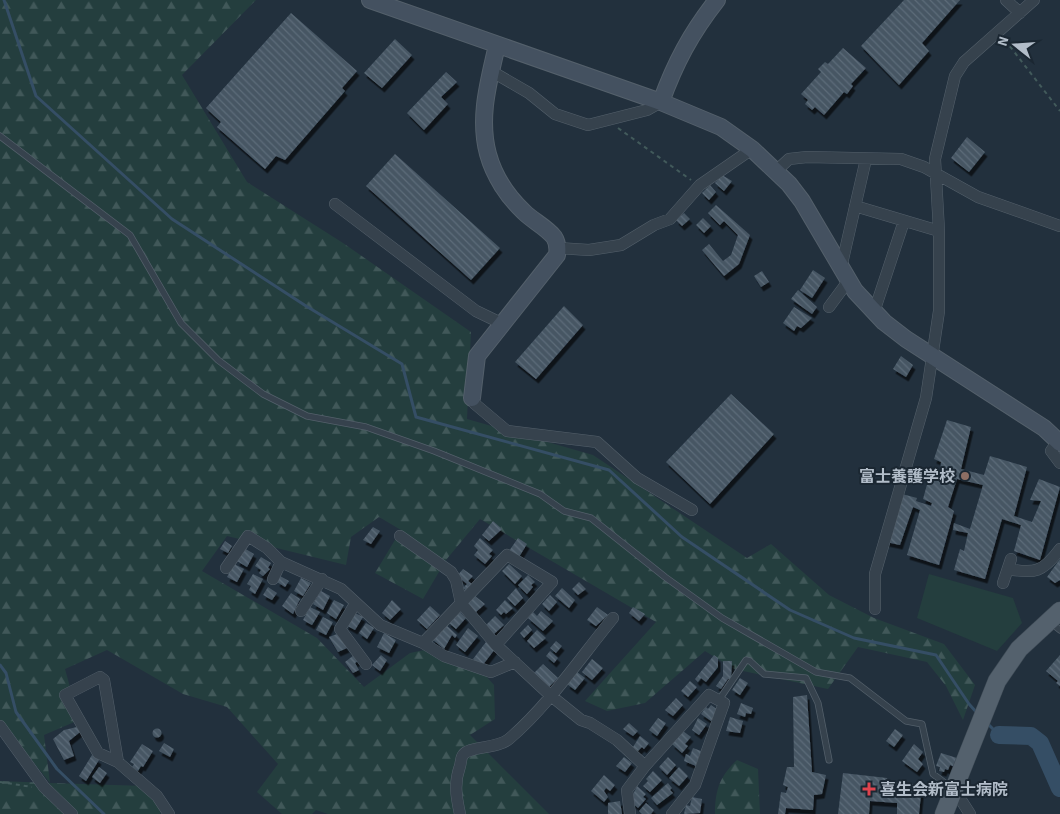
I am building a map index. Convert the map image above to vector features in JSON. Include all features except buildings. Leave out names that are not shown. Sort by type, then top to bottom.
[{"type":"main road","points":[[944,814],[981,718],[1005,668],[1019,649],[1056,621]]},
{"type":"street","points":[[370,0],[661,102],[721,127],[752,149],[776,171],[802,201],[845,274],[874,312],[906,339],[1044,428],[1059,442],[1050,451],[1060,463]]},
{"type":"street","points":[[491,71],[529,94],[555,114],[588,125],[647,110],[661,102],[676,61],[691,35],[717,0]]},
{"type":"street","points":[[1006,0],[1020,13]]},
{"type":"street","points":[[875,609],[875,574],[926,398],[939,311],[939,231],[934,159],[955,76],[964,62],[1034,0]]},
{"type":"street","points":[[497,45],[483,115],[485,137],[492,164],[508,194],[523,212],[553,237],[558,248],[557,255],[477,356],[472,398],[475,404],[508,431],[597,442],[637,478],[692,510]]},
{"type":"street","points":[[558,248],[590,250],[621,245],[654,225],[670,219],[700,185],[752,149]]},
{"type":"street","points":[[776,171],[789,159],[807,157],[901,159],[924,167],[978,197],[1060,226]]},
{"type":"street","points":[[829,307],[845,274],[855,206],[866,158]]},
{"type":"street","points":[[335,204],[476,310],[503,324]]},
{"type":"street","points":[[855,206],[939,231]]},
{"type":"street","points":[[874,312],[904,221]]},
{"type":"street","points":[[226,568],[248,536],[267,548],[281,562],[341,589],[355,604],[380,625],[423,643],[444,656],[491,672],[514,662]]},
{"type":"street","points":[[400,536],[451,572],[456,580],[461,603],[496,645],[514,662],[581,720],[590,723],[617,740],[645,766]]},
{"type":"street","points":[[1003,583],[1009,564],[1029,573],[1041,570],[1060,549]]},
{"type":"street","points":[[423,643],[507,555],[552,582],[496,645]]},
{"type":"street","points":[[273,579],[281,562]]},
{"type":"street","points":[[301,611],[322,579]]},
{"type":"street","points":[[355,604],[340,629],[366,664]]},
{"type":"street","points":[[460,814],[455,794],[456,777],[463,754],[470,750],[498,746],[507,741],[532,718],[613,618]]},
{"type":"street","points":[[118,762],[104,680],[100,677],[65,695],[98,754],[118,762],[157,796],[168,814]]},
{"type":"street","points":[[630,814],[627,790],[645,766],[709,695],[724,703],[695,785],[671,813]]},
{"type":"street","points":[[0,726],[46,789],[72,814]]},
{"type":"street","points":[[954,789],[970,814]]},
{"type":"lane","points":[[0,136],[130,235],[181,323],[218,360],[263,394],[306,416],[366,427],[434,451],[540,494],[564,512],[590,518],[665,577],[722,618],[816,672],[850,678],[906,720],[922,724],[933,774],[954,789]]},
{"type":"lane","points":[[719,700],[746,660],[750,660],[764,674],[806,678],[818,702],[828,760]]},
{"type":"path","points":[[998,32],[1060,112]]},
{"type":"path","points":[[608,121],[700,185]]},
{"type":"path","points":[[0,782],[46,789]]},
{"type":"green space","points":[[0,0],[256,0],[182,75],[247,182],[343,243],[471,332],[467,419],[593,455],[747,558],[771,544],[829,595],[874,618],[944,644],[975,685],[963,720],[946,686],[927,662],[858,647],[828,689],[734,669],[705,651],[645,703],[607,711],[585,701],[656,622],[480,519],[446,560],[423,599],[375,573],[401,530],[379,517],[351,537],[346,565],[227,536],[202,571],[317,638],[364,687],[410,653],[434,648],[476,665],[494,685],[495,719],[470,735],[549,814],[328,814],[316,810],[312,814],[282,814],[257,792],[278,764],[227,707],[183,694],[107,650],[65,669],[79,720],[44,735],[50,783],[0,720]]},
{"type":"green space","points":[[929,574],[1013,598],[1022,623],[997,651],[917,618]]},
{"type":"green space","points":[[737,760],[758,769],[760,814],[715,814],[717,791],[726,772]]},
{"type":"green space","points":[[0,781],[146,786],[162,807],[160,814],[0,814]]},
{"type":"waterway","points":[[4,0],[36,96],[172,219],[306,306],[402,364],[416,417],[609,470],[682,537],[790,610],[854,638],[936,655],[969,704],[978,714]]},
{"type":"waterway","points":[[0,665],[6,673],[16,712],[57,769],[104,814]]},
{"type":"waterway","points":[[986,722],[999,735]]},
{"type":"waterway","points":[[999,735],[1031,736],[1040,743],[1060,788]]},
{"type":"place","name":"富士養護学校","points":[[965,476]]},
{"type":"place","name":"喜生会新富士病院","points":[[869,789]]}]
